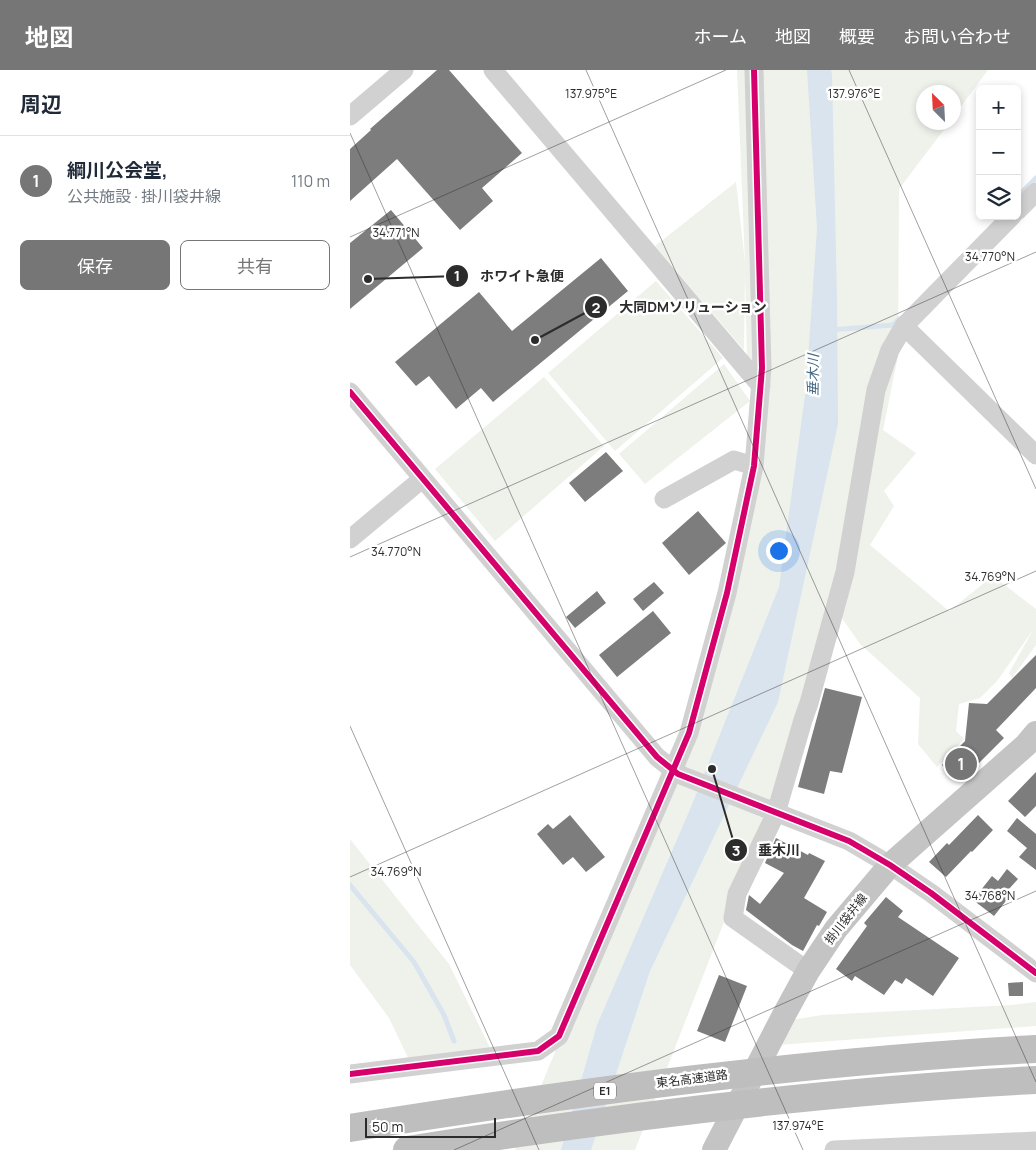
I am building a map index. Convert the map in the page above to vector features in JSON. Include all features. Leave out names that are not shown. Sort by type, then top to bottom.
[{"type":"highway","name":"東名高速道路","points":[[350,1128],[677,1081],[772,1070],[1036,1050]]},
{"type":"highway","points":[[407,1150],[503,1135],[756,1103],[1036,1080]]},
{"type":"main road","name":"掛川袋井線","points":[[714,1150],[784,1013],[836,928],[890,865],[1026,745],[1036,733]]},
{"type":"street","points":[[350,116],[404,70]]},
{"type":"street","points":[[492,70],[761,386]]},
{"type":"street","points":[[350,1074],[538,1051],[559,1036],[676,772],[689,733],[727,593],[754,466],[762,368],[754,70]]},
{"type":"street","points":[[1021,207],[1036,192]]},
{"type":"street","points":[[808,971],[734,918],[737,894],[770,811],[809,703],[845,572],[876,390],[890,350],[904,326],[1008,220]]},
{"type":"street","points":[[904,326],[1036,455]]},
{"type":"street","points":[[350,392],[657,757],[676,772],[849,841],[890,865],[931,893],[1036,974]]},
{"type":"street","points":[[664,499],[734,460],[754,466]]},
{"type":"street","points":[[350,539],[422,479]]},
{"type":"street","points":[[834,1150],[1036,1141]]},
{"type":"shaded area","points":[[737,70],[988,70],[961,107],[961,85],[916,85],[916,130],[944,130],[899,189],[898,356],[883,430],[916,453],[884,491],[894,506],[870,545],[949,611],[993,576],[1036,609],[1036,645],[1012,678],[1009,673],[1033,630],[997,681],[980,698],[959,704],[956,731],[964,739],[937,767],[918,744],[920,698],[860,644],[835,608],[803,720],[635,1150],[515,1150],[614,907],[708,662],[765,385],[747,358],[745,272],[744,350],[655,246],[736,182],[745,262]]},
{"type":"shaded area","points":[[656,281],[723,358],[615,451],[548,373]]},
{"type":"shaded area","points":[[724,364],[750,401],[645,484],[619,454]]},
{"type":"shaded area","points":[[544,377],[604,446],[495,541],[435,469]]},
{"type":"shaded area","points":[[350,839],[449,964],[494,1056],[412,1066],[389,1018],[350,965]]},
{"type":"shaded area","points":[[1036,1002],[1036,1026],[777,1045],[791,1020],[822,1015],[1012,1005]]},
{"type":"water","points":[[807,70],[831,70],[832,75],[838,424],[778,702],[650,971],[591,1150],[561,1150],[597,1025],[691,807],[779,587],[806,388],[817,228]]},
{"type":"building","points":[[437,70],[449,70],[522,153],[482,188],[493,201],[460,230],[397,159],[350,201],[350,149]]},
{"type":"building","points":[[391,210],[423,248],[350,309],[350,243]]},
{"type":"building","points":[[601,258],[628,291],[493,402],[481,388],[456,409],[429,376],[416,386],[395,362],[479,292],[512,331]]},
{"type":"building","points":[[606,452],[623,471],[585,502],[569,483]]},
{"type":"building","points":[[698,511],[726,543],[689,575],[662,543]]},
{"type":"building","points":[[654,582],[664,593],[643,611],[633,599]]},
{"type":"building","points":[[597,591],[606,603],[575,628],[566,617]]},
{"type":"building","points":[[653,611],[671,633],[617,677],[599,655]]},
{"type":"building","points":[[1036,655],[1036,688],[996,730],[1004,738],[960,782],[942,765],[965,741],[969,703],[987,704]]},
{"type":"building","points":[[825,688],[862,697],[842,773],[830,771],[824,794],[798,787]]},
{"type":"building","points":[[1036,772],[1036,806],[1025,817],[1008,801]]},
{"type":"building","points":[[570,815],[605,857],[586,872],[573,857],[563,865],[537,834],[548,824],[553,829]]},
{"type":"building","points":[[978,815],[993,830],[946,877],[929,862],[947,843],[949,845]]},
{"type":"building","points":[[1017,818],[1036,834],[1036,870],[1019,857],[1027,848],[1007,831]]},
{"type":"building","points":[[776,838],[808,855],[809,853],[825,861],[804,898],[827,912],[819,926],[817,925],[803,951],[792,945],[746,910],[749,895],[760,904],[784,873],[765,863]]},
{"type":"building","points":[[1007,869],[1018,879],[1009,889],[1013,892],[994,916],[973,900],[992,876],[998,881]]},
{"type":"building","points":[[886,897],[903,911],[898,917],[959,958],[933,996],[906,978],[902,984],[895,980],[884,995],[855,976],[852,981],[836,969],[867,926],[864,923]]},
{"type":"building","points":[[719,975],[747,986],[725,1042],[697,1031]]},
{"type":"building","points":[[1023,982],[1023,996],[1009,996],[1008,983]]},
{"type":"waterway","points":[[1021,193],[1036,178]]},
{"type":"waterway","points":[[830,330],[893,325],[899,319]]},
{"type":"waterway","points":[[350,885],[414,962],[444,1015],[454,1041]]},
{"type":"cycle path","points":[[350,1074],[538,1051],[559,1036],[689,733],[727,593],[754,466],[762,368],[754,70]]},
{"type":"cycle path","points":[[350,392],[657,757],[678,774],[849,841],[890,865],[931,893],[1036,973]]},
{"type":"place","name":"ホワイト急便","points":[[368,279]]},
{"type":"place","name":"大同DMソリューション","points":[[535,340]]},
{"type":"place","name":"綱川公会堂,","points":[[961,764]]},
{"type":"place","name":"垂木川","points":[[712,769]]}]
